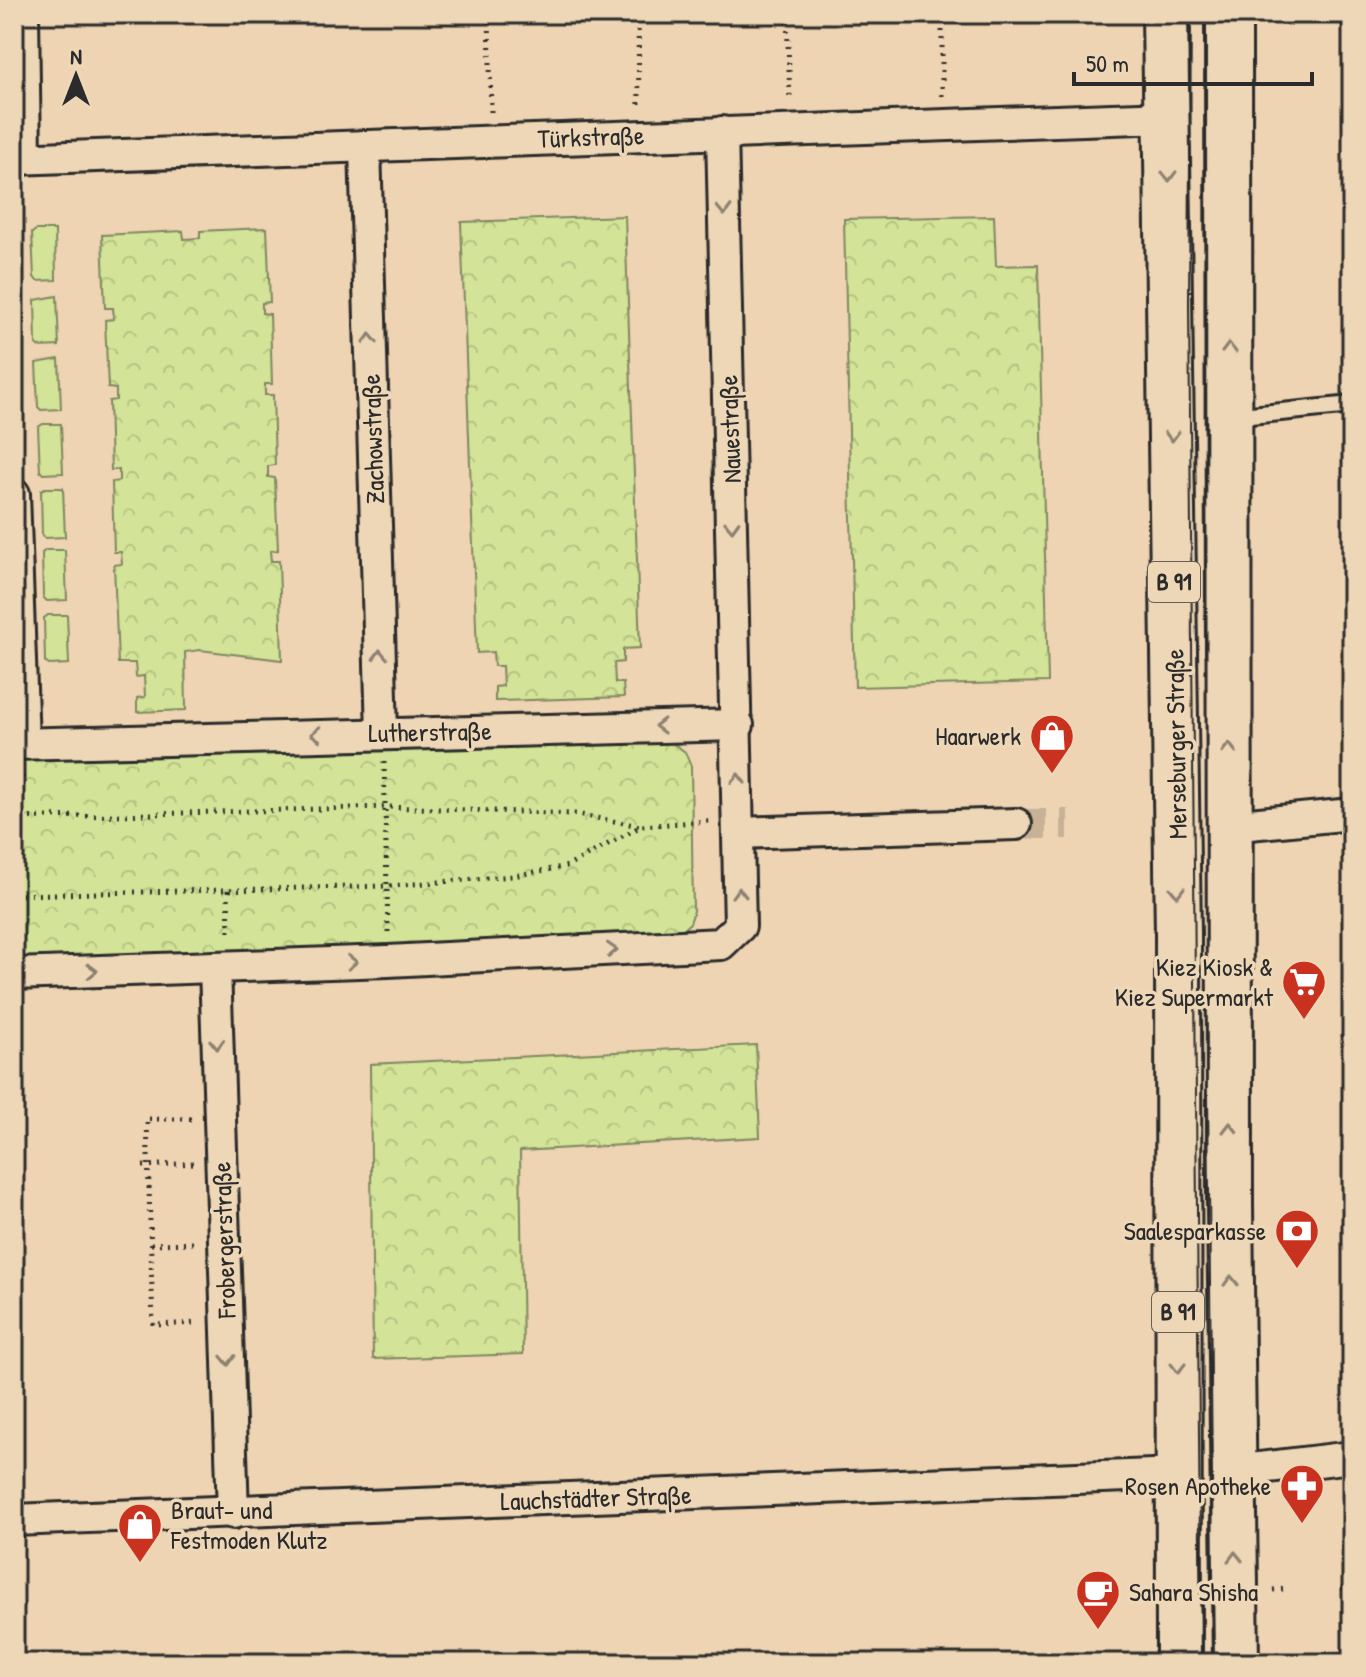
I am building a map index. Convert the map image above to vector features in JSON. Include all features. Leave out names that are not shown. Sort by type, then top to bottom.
[{"type":"main road","name":"Merseburger Straße","points":[[1165,14],[1178,950],[1179,1663]]},
{"type":"main road","name":"Merseburger Straße","points":[[1229,14],[1229,826],[1236,1663]]},
{"type":"main road","points":[[1178,1474],[1234,1471]]},
{"type":"street","points":[[20,159],[23,14]]},
{"type":"street","name":"Türkstraße","points":[[20,159],[1168,117]]},
{"type":"street","name":"Nauestraße","points":[[722,132],[738,725]]},
{"type":"street","name":"Zachowstraße","points":[[365,146],[382,733]]},
{"type":"street","points":[[14,494],[18,743]]},
{"type":"street","points":[[14,974],[388,961],[721,944],[740,926],[738,725]]},
{"type":"street","name":"Lutherstraße","points":[[18,743],[738,725]]},
{"type":"street","points":[[1229,826],[1352,814]]},
{"type":"street","points":[[738,826],[1016,824]]},
{"type":"street","name":"Frobergerstraße","points":[[222,966],[220,1118],[233,1513]]},
{"type":"street","points":[[1234,1471],[1352,1457]]},
{"type":"street","name":"Lauchstädter Straße","points":[[14,1520],[1178,1474]]},
{"type":"lane","points":[[1228,417],[1352,405]]},
{"type":"path","points":[[489,14],[492,140]]},
{"type":"path","points":[[638,14],[639,135]]},
{"type":"path","points":[[787,14],[791,130]]},
{"type":"path","points":[[942,14],[943,125]]},
{"type":"path","points":[[382,733],[387,807],[388,961]]},
{"type":"path","points":[[18,743],[22,818]]},
{"type":"path","points":[[14,818],[387,807],[575,814],[641,826],[738,826]]},
{"type":"path","points":[[14,895],[389,886],[513,876],[568,866],[641,826]]},
{"type":"path","points":[[222,966],[228,890]]},
{"type":"path","points":[[166,1325],[153,1325],[144,1119],[220,1118]]},
{"type":"path","points":[[146,1165],[170,1164]]},
{"type":"path","points":[[151,1244],[165,1243]]},
{"type":"path","points":[[1341,1588],[1352,1587]]},
{"type":"green space","points":[[625,216],[640,648],[623,649],[623,662],[614,663],[615,683],[623,683],[624,697],[495,701],[495,687],[503,686],[502,666],[494,666],[493,652],[477,653],[461,222]]},
{"type":"green space","points":[[994,216],[996,266],[1038,265],[1048,682],[855,687],[844,219]]},
{"type":"green space","points":[[267,228],[270,302],[262,303],[262,313],[270,314],[272,384],[265,384],[265,395],[273,395],[275,465],[268,466],[268,477],[275,478],[278,550],[270,551],[271,561],[279,561],[282,660],[200,650],[185,652],[186,710],[137,712],[137,698],[145,697],[144,676],[136,677],[135,663],[118,663],[114,565],[122,564],[121,552],[114,552],[112,482],[119,481],[119,470],[111,470],[109,401],[116,400],[116,389],[108,388],[105,320],[114,319],[113,308],[105,308],[102,235],[183,231],[184,239],[200,238],[200,231]]},
{"type":"green space","points":[[36,230],[55,230],[56,280],[37,281],[34,277],[32,233]]},
{"type":"green space","points":[[57,296],[59,346],[39,347],[36,344],[35,300]]},
{"type":"green space","points":[[59,359],[61,409],[41,410],[38,407],[36,363]]},
{"type":"green space","points":[[61,424],[63,473],[43,474],[40,471],[38,427]]},
{"type":"green space","points":[[63,488],[65,537],[45,538],[42,534],[41,490]]},
{"type":"green space","points":[[46,550],[65,550],[67,600],[47,601],[43,597],[42,553]]},
{"type":"green space","points":[[48,615],[67,615],[69,664],[49,665],[45,662],[44,618]]},
{"type":"green space","points":[[666,738],[685,752],[691,766],[693,914],[690,923],[675,936],[14,964],[14,758]]},
{"type":"green space","points":[[756,1045],[760,1137],[520,1151],[523,1354],[373,1359],[370,1064]]},
{"type":"tunnel","points":[[1016,824],[1068,824]]},
{"type":"tram line","points":[[1191,14],[1189,305],[1201,1663]]},
{"type":"tram line","points":[[1204,14],[1205,655]]},
{"type":"tram line","points":[[1208,1095],[1214,1663]]},
{"type":"place","name":"Haarwerk","points":[[1052,775]]},
{"type":"place","name":"Kiez Kiosk & Kiez Supermarkt","points":[[1304,1021]]},
{"type":"place","name":"Saalesparkasse","points":[[1297,1270]]},
{"type":"place","name":"Rosen Apotheke","points":[[1302,1525]]},
{"type":"place","name":"Braut- und Festmoden Klutz","points":[[140,1564]]},
{"type":"place","name":"Sahara Shisha","points":[[1098,1631]]}]
